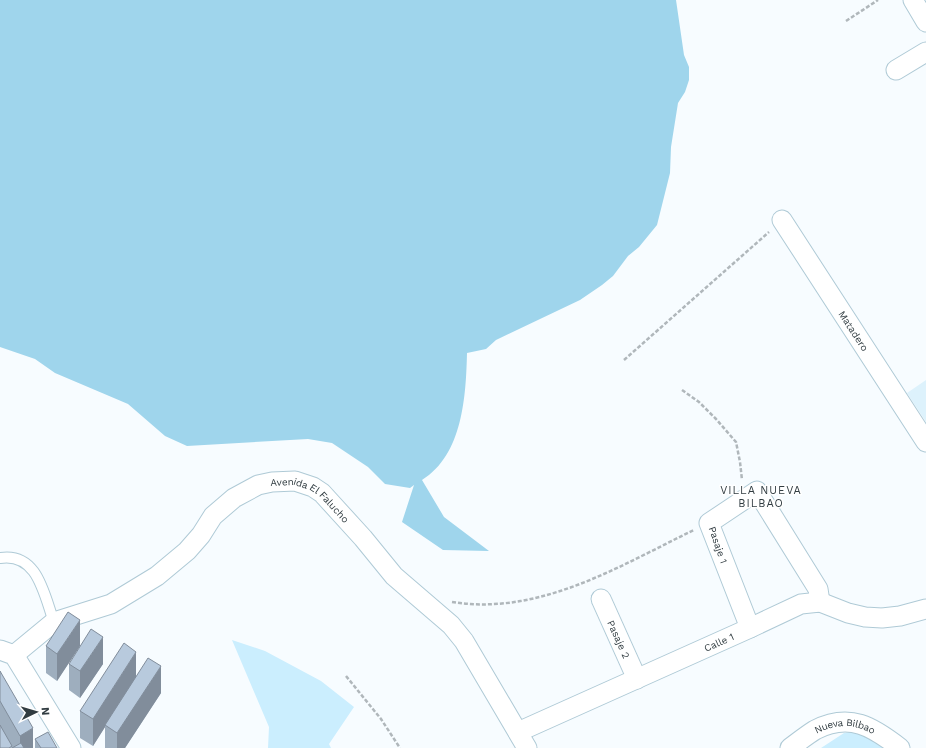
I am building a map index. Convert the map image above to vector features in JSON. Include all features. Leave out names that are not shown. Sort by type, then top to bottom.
[{"type":"street","points":[[913,0],[926,22]]},
{"type":"street","points":[[896,70],[926,52]]},
{"type":"street","name":"Matadero","points":[[782,220],[926,442]]},
{"type":"street","name":"Avenida El Falucho","points":[[7,653],[54,622],[111,604],[157,576],[187,552],[201,535],[213,516],[223,506],[246,490],[258,485],[272,482],[302,482],[313,486],[322,493],[363,538],[394,576],[451,625],[464,641],[527,748]]},
{"type":"street","points":[[757,491],[818,589],[820,602]]},
{"type":"street","name":"Pasaje 1","points":[[750,628],[709,522],[757,491]]},
{"type":"street","name":"Pasaje 2","points":[[601,599],[637,679]]},
{"type":"street","name":"Calle 1","points":[[518,732],[801,604],[820,602],[848,613],[865,617],[882,618],[900,616],[926,609]]},
{"type":"street","points":[[7,653],[70,748]]},
{"type":"street","name":"Nueva Bilbao","points":[[790,748],[814,731],[833,723],[843,722],[865,725],[875,729],[900,748]]},
{"type":"lane","points":[[0,558],[20,560],[33,569],[38,576],[54,622]]},
{"type":"path","points":[[846,21],[878,0]]},
{"type":"path","points":[[624,360],[782,220]]},
{"type":"path","points":[[682,390],[699,402],[736,442],[742,482],[757,491]]},
{"type":"path","points":[[450,601],[479,604],[501,604],[545,596],[588,581],[709,522]]},
{"type":"path","points":[[346,676],[381,719],[400,748]]},
{"type":"shaded area","points":[[0,0],[676,0],[684,55],[689,67],[689,80],[685,92],[678,103],[671,147],[670,173],[657,225],[639,247],[628,256],[613,276],[580,300],[496,340],[486,349],[467,353],[463,405],[460,423],[454,440],[446,456],[436,469],[422,480],[444,517],[489,551],[443,550],[402,522],[414,485],[410,488],[385,484],[368,467],[332,443],[308,439],[187,446],[165,436],[128,404],[55,373],[35,359],[0,347]]},
{"type":"shaded area","points":[[926,380],[926,422],[907,393]]},
{"type":"shaded area","points":[[232,640],[265,651],[321,681],[354,707],[329,744],[331,748],[268,748],[269,727]]},
{"type":"shaded area","points":[[856,731],[869,734],[885,748],[821,748],[844,733]]},
{"type":"building","points":[[68,612],[80,620],[57,654],[46,646]]},
{"type":"building","points":[[91,629],[103,637],[80,671],[69,664]]},
{"type":"building","points":[[124,643],[136,652],[93,719],[80,711]]},
{"type":"building","points":[[148,658],[161,666],[117,733],[105,725]]},
{"type":"building","points":[[0,671],[33,728],[20,736],[0,701]]},
{"type":"building","points":[[0,725],[12,746],[9,748],[0,748]]},
{"type":"building","points":[[48,732],[57,748],[41,748],[35,739]]},
{"type":"building","points":[[21,743],[24,748],[12,748]]},
{"type":"district","name":"VILLA NUEVA BILBAO","points":[[761,496]]}]
